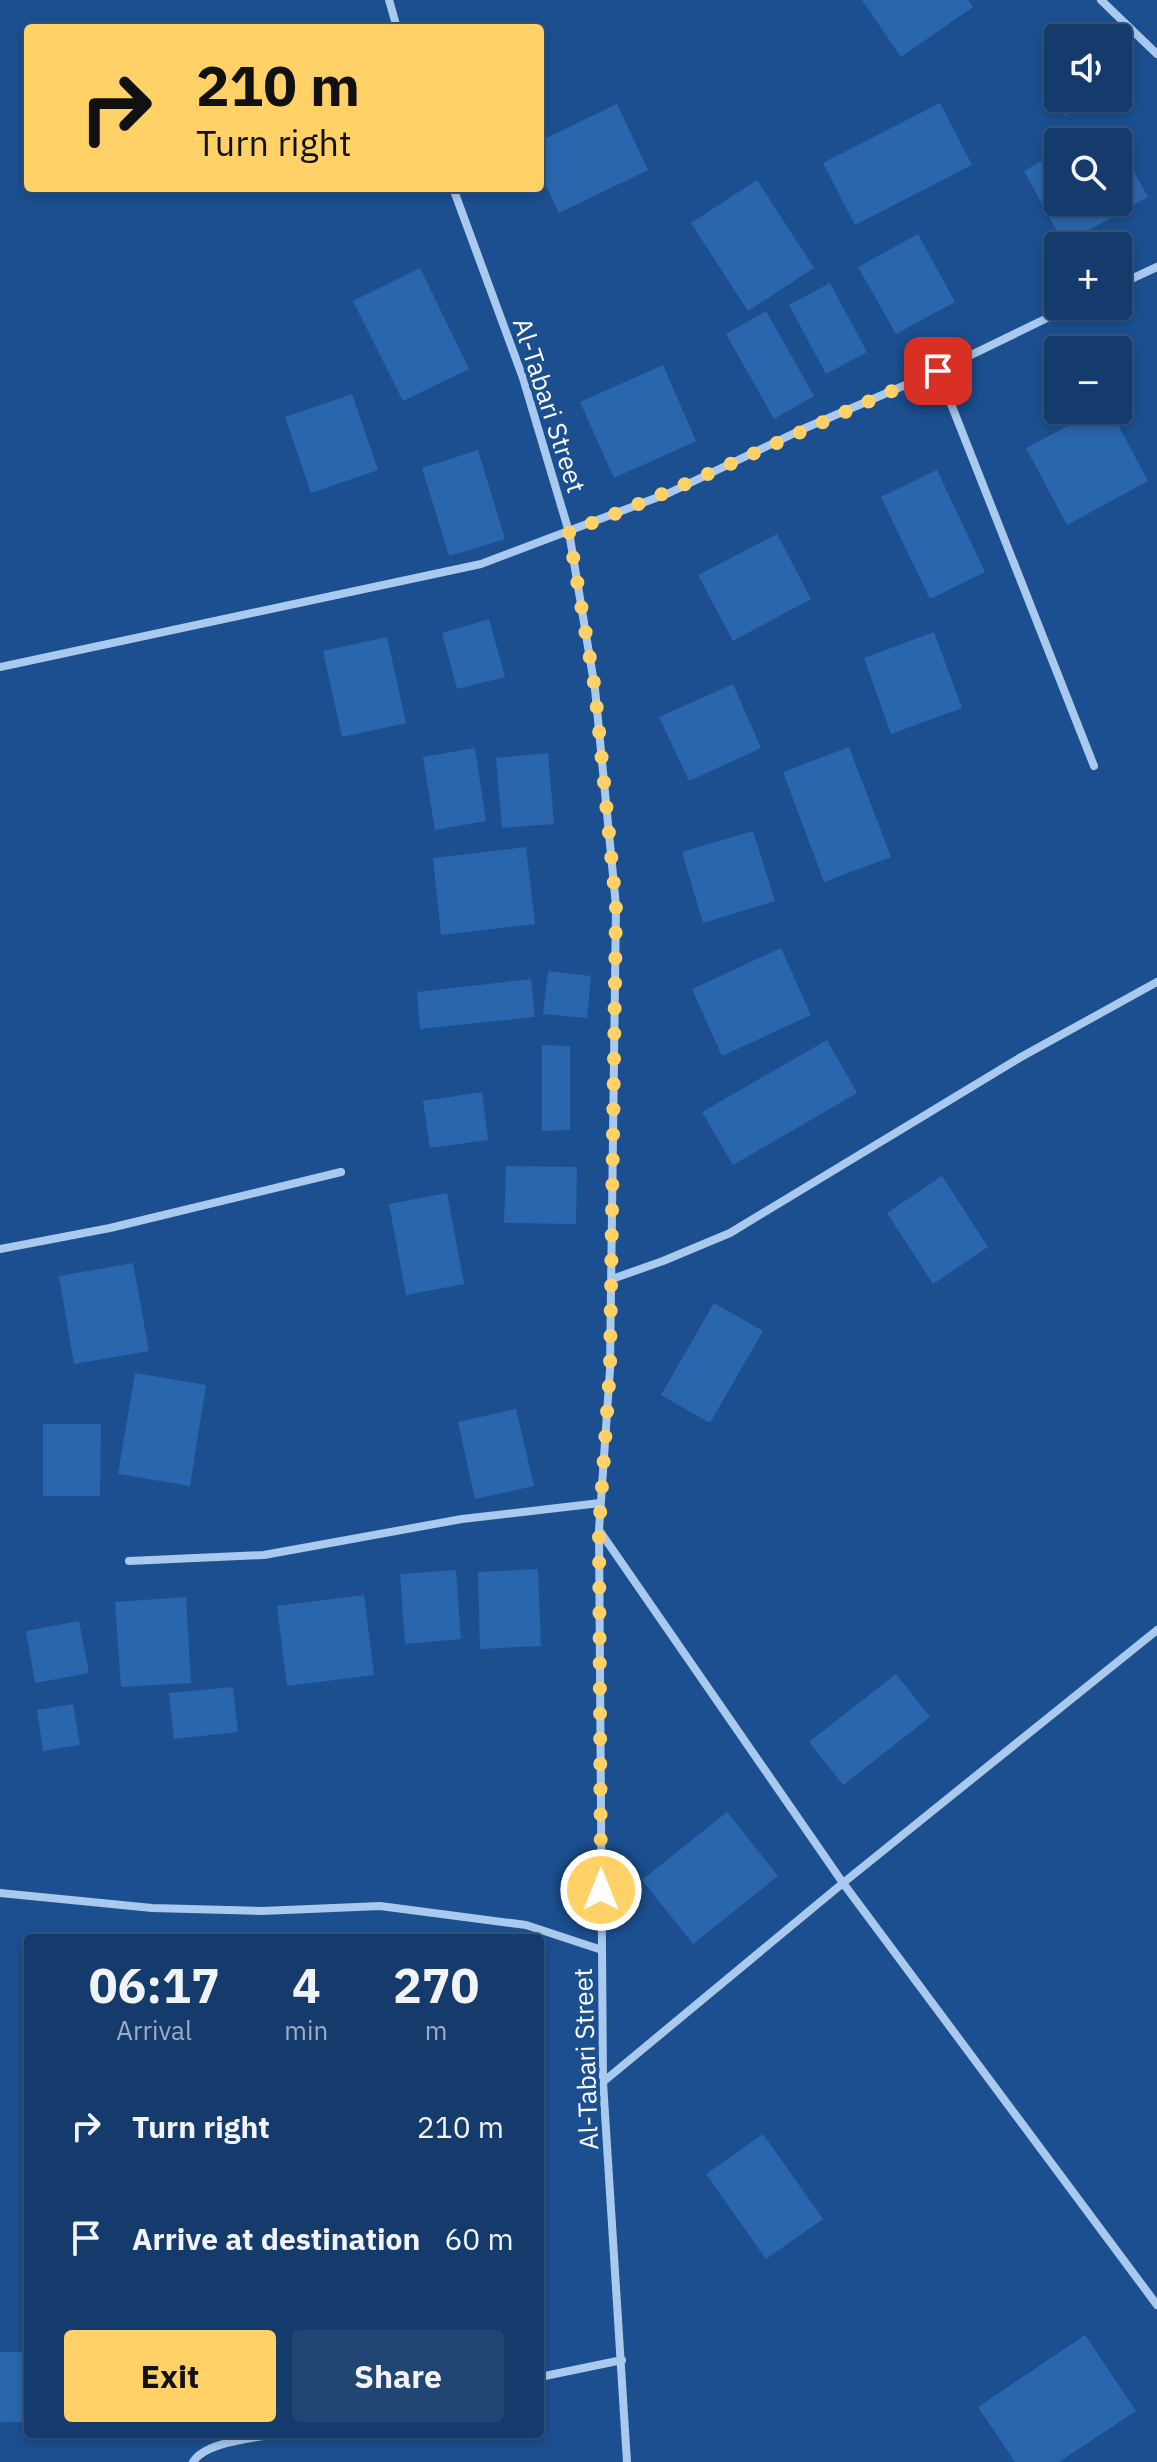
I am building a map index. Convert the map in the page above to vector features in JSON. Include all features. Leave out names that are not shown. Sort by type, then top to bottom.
[{"type":"street","points":[[389,0],[396,24]]},
{"type":"street","points":[[1101,0],[1157,54]]},
{"type":"street","name":"Al-Tabari Street","points":[[454,192],[523,378],[569,532],[595,689],[616,906],[610,1369],[599,1530],[603,2082],[627,2462]]},
{"type":"street","points":[[1132,279],[1157,267]]},
{"type":"street","points":[[0,667],[481,564],[669,493],[1044,320]]},
{"type":"street","points":[[938,371],[1094,766]]},
{"type":"street","points":[[612,1279],[730,1233],[972,1086],[1157,982]]},
{"type":"street","points":[[0,1249],[110,1228],[341,1172]]},
{"type":"street","points":[[129,1561],[264,1555],[462,1519],[600,1503]]},
{"type":"street","points":[[599,1530],[843,1883],[1157,2305]]},
{"type":"street","points":[[603,2082],[843,1883],[1157,1630]]},
{"type":"street","points":[[0,1893],[152,1908],[262,1911],[380,1906],[526,1925],[602,1950]]},
{"type":"street","points":[[544,2376],[622,2360]]},
{"type":"street","points":[[193,2462],[199,2453],[210,2448],[255,2438]]},
{"type":"building","points":[[862,0],[968,0],[973,7],[901,57]]},
{"type":"building","points":[[940,103],[972,165],[855,225],[823,163]]},
{"type":"building","points":[[617,104],[648,170],[559,213],[544,181],[544,139]]},
{"type":"building","points":[[1044,160],[1044,208],[1024,171]]},
{"type":"building","points":[[1132,168],[1148,197],[1132,206]]},
{"type":"building","points":[[757,180],[814,268],[748,311],[691,223]]},
{"type":"building","points":[[1049,216],[1114,216],[1085,232],[1057,232]]},
{"type":"building","points":[[918,234],[955,302],[896,334],[858,267]]},
{"type":"building","points":[[420,268],[469,369],[403,401],[353,301]]},
{"type":"building","points":[[830,283],[867,352],[826,374],[789,305]]},
{"type":"building","points":[[766,311],[814,396],[774,419],[726,334]]},
{"type":"building","points":[[663,365],[696,441],[614,478],[580,402]]},
{"type":"building","points":[[352,394],[378,470],[311,493],[285,417]]},
{"type":"building","points":[[1071,424],[1117,424],[1148,481],[1067,525],[1026,448]]},
{"type":"building","points":[[478,450],[505,539],[449,556],[422,468]]},
{"type":"building","points":[[937,470],[985,572],[930,599],[881,497]]},
{"type":"building","points":[[777,534],[811,599],[733,641],[698,575]]},
{"type":"building","points":[[489,619],[505,677],[457,689],[442,633]]},
{"type":"building","points":[[934,632],[962,708],[891,734],[864,658]]},
{"type":"building","points":[[387,637],[406,723],[342,737],[323,651]]},
{"type":"building","points":[[733,684],[761,748],[689,781],[659,717]]},
{"type":"building","points":[[849,747],[891,857],[824,882],[783,772]]},
{"type":"building","points":[[475,748],[486,821],[435,830],[423,757]]},
{"type":"building","points":[[548,753],[554,824],[502,828],[496,758]]},
{"type":"building","points":[[753,831],[775,901],[703,923],[682,852]]},
{"type":"building","points":[[526,847],[535,924],[441,935],[433,858]]},
{"type":"building","points":[[781,948],[811,1015],[722,1056],[692,989]]},
{"type":"building","points":[[548,971],[591,976],[587,1018],[543,1014]]},
{"type":"building","points":[[531,979],[535,1017],[420,1029],[417,992]]},
{"type":"building","points":[[827,1040],[857,1093],[733,1165],[702,1112]]},
{"type":"building","points":[[542,1045],[570,1046],[570,1130],[542,1131]]},
{"type":"building","points":[[482,1092],[488,1140],[430,1148],[423,1101]]},
{"type":"building","points":[[506,1166],[577,1167],[576,1224],[504,1223]]},
{"type":"building","points":[[942,1176],[988,1247],[933,1284],[887,1213]]},
{"type":"building","points":[[447,1193],[464,1284],[406,1295],[389,1204]]},
{"type":"building","points":[[133,1263],[149,1351],[74,1364],[59,1276]]},
{"type":"building","points":[[714,1303],[763,1331],[710,1423],[661,1395]]},
{"type":"building","points":[[135,1373],[206,1385],[190,1486],[118,1474]]},
{"type":"building","points":[[516,1409],[534,1486],[475,1499],[458,1422]]},
{"type":"building","points":[[43,1424],[101,1424],[100,1496],[43,1496]]},
{"type":"building","points":[[538,1569],[541,1646],[480,1649],[478,1572]]},
{"type":"building","points":[[456,1570],[461,1639],[405,1644],[400,1574]]},
{"type":"building","points":[[364,1595],[374,1675],[287,1686],[277,1606]]},
{"type":"building","points":[[186,1597],[191,1683],[121,1687],[115,1602]]},
{"type":"building","points":[[79,1621],[89,1673],[35,1683],[26,1631]]},
{"type":"building","points":[[896,1674],[930,1717],[843,1785],[809,1742]]},
{"type":"building","points":[[233,1687],[238,1732],[174,1739],[169,1693]]},
{"type":"building","points":[[73,1704],[80,1745],[43,1751],[37,1710]]},
{"type":"building","points":[[727,1812],[778,1876],[693,1944],[642,1880]]},
{"type":"building","points":[[763,2134],[823,2219],[766,2259],[706,2174]]},
{"type":"building","points":[[1085,2335],[1136,2411],[1059,2462],[1015,2462],[978,2407]]},
{"type":"building","points":[[0,2352],[22,2352],[22,2422],[0,2422]]},
{"type":"route","points":[[601,1890],[599,1530],[610,1369],[616,906],[595,689],[569,532],[669,493],[803,429],[938,371]]}]
